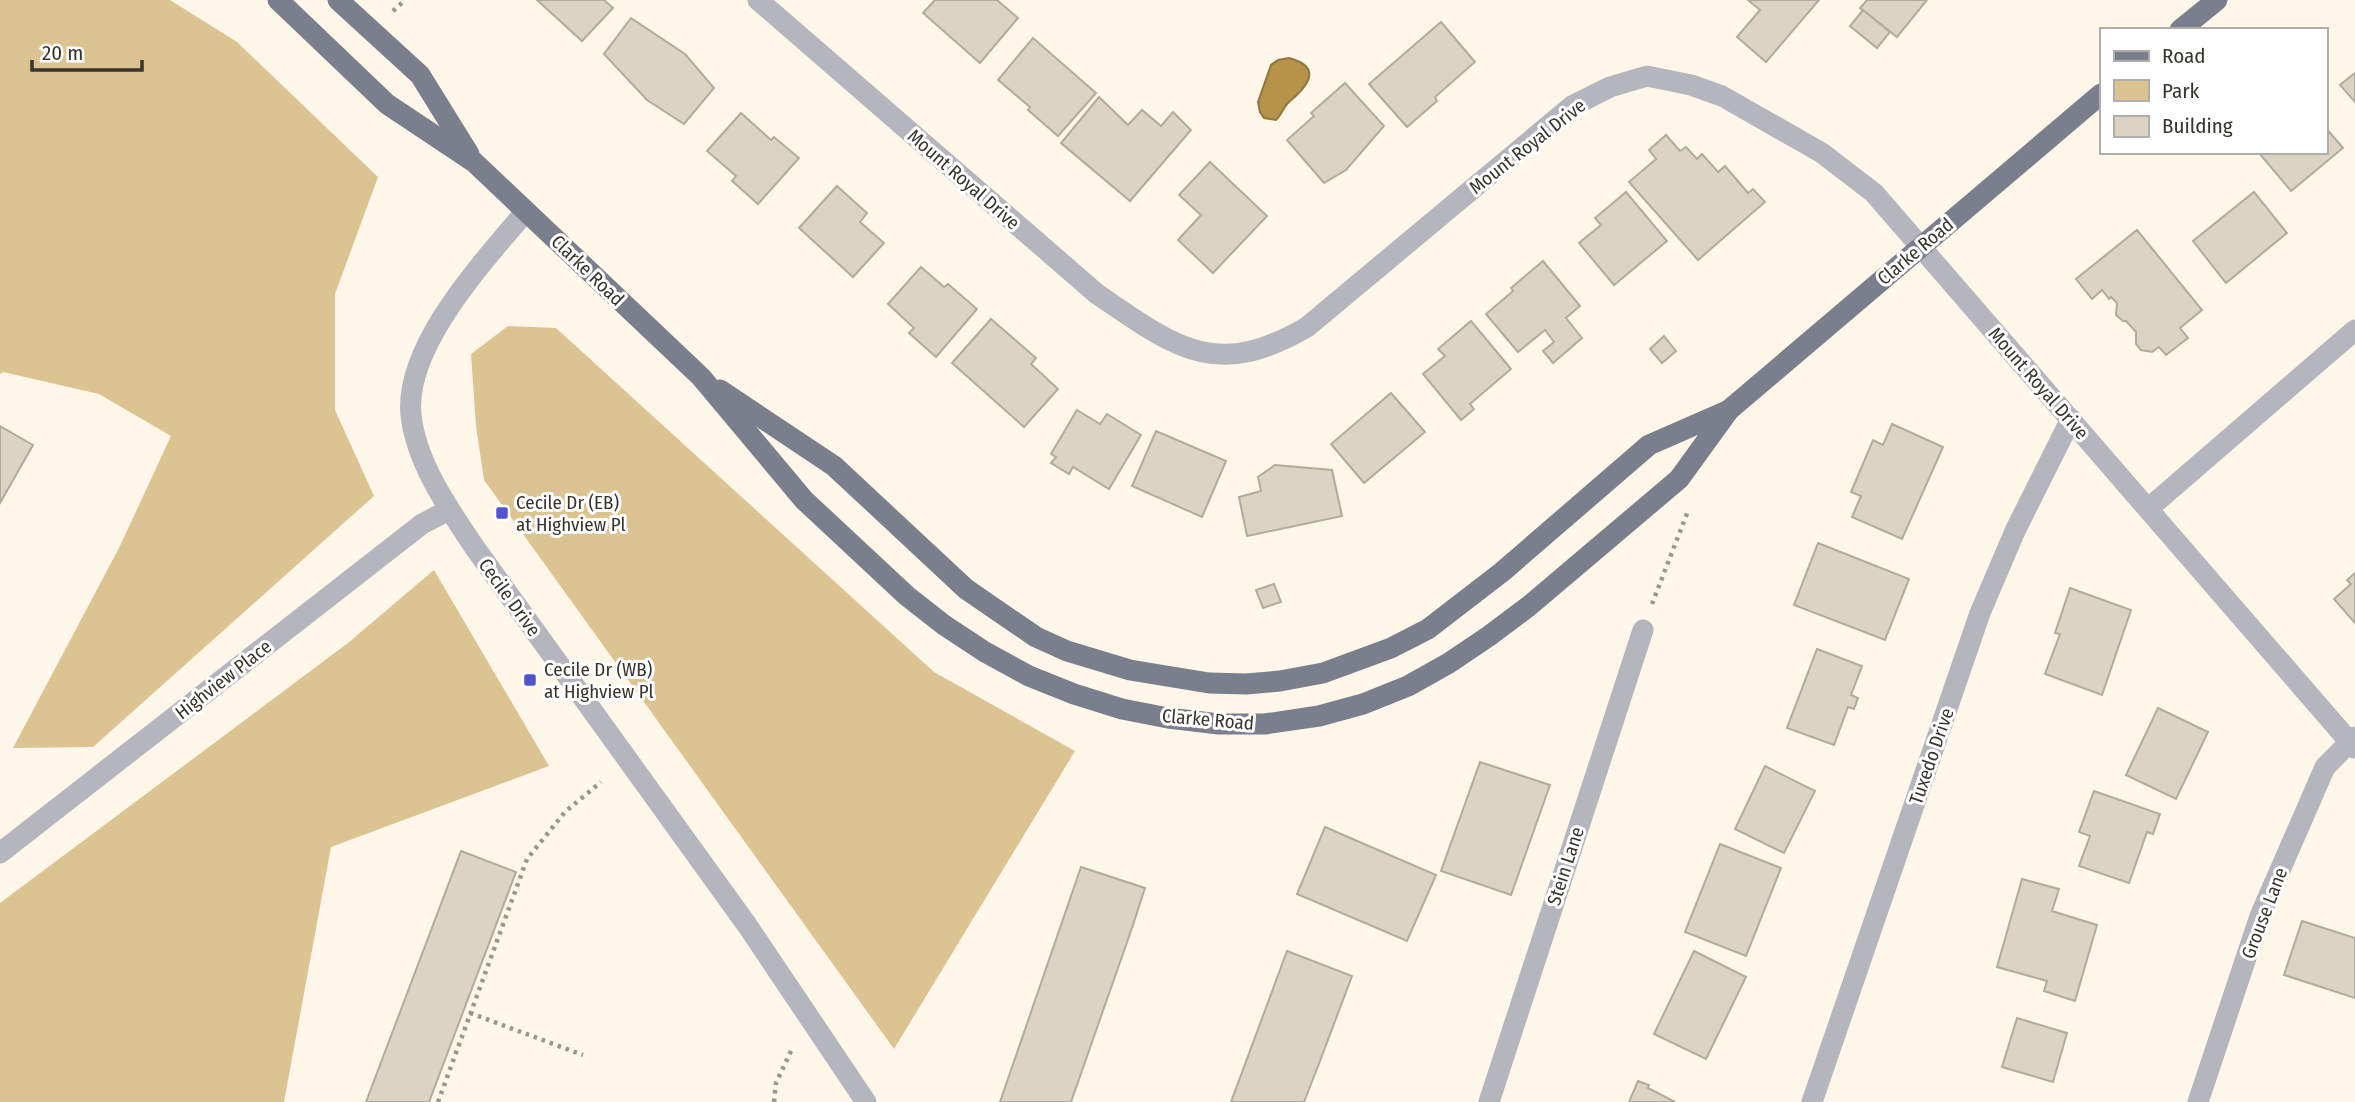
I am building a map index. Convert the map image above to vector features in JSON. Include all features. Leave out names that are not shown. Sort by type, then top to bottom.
[{"type":"main road","name":"Clarke Road","points":[[278,0],[387,104],[474,162],[526,211],[701,377],[804,500],[907,596],[985,652],[1029,676],[1073,694],[1122,709],[1219,724],[1265,724],[1319,716],[1363,704],[1396,691],[1449,663],[1489,636],[1529,606],[1679,478],[1729,410],[2100,95]]},
{"type":"main road","name":"Clarke Road","points":[[338,0],[420,75],[474,162]]},
{"type":"main road","points":[[2182,28],[2217,0]]},
{"type":"main road","name":"Clarke Road","points":[[701,377],[834,466],[966,589],[1036,636],[1067,651],[1130,670],[1209,683],[1280,681],[1323,673],[1391,648],[1428,629],[1502,572],[1649,445],[1729,410]]},
{"type":"street","name":"Mount Royal Drive","points":[[758,0],[1097,294],[1153,332],[1190,350],[1224,355],[1253,351],[1284,341],[1307,327],[1572,106],[1609,86],[1647,76],[1691,85],[1722,96],[1822,153],[1865,184],[2353,742]]},
{"type":"street","name":"Cecile Drive","points":[[526,211],[487,257],[437,326],[423,352],[410,401],[420,452],[449,510],[747,925],[866,1102]]},
{"type":"street","points":[[2149,508],[2355,330]]},
{"type":"street","name":"Tuxedo Drive","points":[[1812,1102],[1980,613],[2015,531],[2071,419]]},
{"type":"street","name":"Highview Place","points":[[0,853],[422,524],[449,510]]},
{"type":"street","name":"Stein Lane","points":[[1489,1102],[1643,630]]},
{"type":"street","name":"Grouse Lane","points":[[2198,1102],[2260,916],[2325,767],[2353,742]]},
{"type":"path","points":[[387,16],[405,0]]},
{"type":"path","points":[[1643,630],[1689,509]]},
{"type":"path","points":[[438,1102],[527,859],[565,812],[601,782]]},
{"type":"path","points":[[470,1013],[583,1055]]},
{"type":"path","points":[[774,1102],[776,1083],[791,1051]]},
{"type":"green space","points":[[0,0],[170,0],[237,42],[378,177],[335,294],[335,410],[374,496],[93,747],[13,748],[119,548],[171,436],[99,394],[3,372],[0,374]]},
{"type":"green space","points":[[508,326],[556,328],[934,672],[1075,751],[894,1049],[484,480],[476,426],[471,354]]},
{"type":"green space","points":[[434,570],[549,766],[331,847],[284,1102],[0,1102],[0,903],[348,643]]},
{"type":"shaded area","points":[[1289,58],[1306,66],[1309,72],[1307,83],[1276,120],[1264,118],[1258,102],[1271,65],[1278,60]]},
{"type":"building","points":[[537,0],[604,0],[613,8],[582,41]]},
{"type":"building","points":[[935,0],[997,0],[1018,18],[980,63],[923,13]]},
{"type":"building","points":[[1748,0],[1819,0],[1766,62],[1737,37],[1760,10]]},
{"type":"building","points":[[1867,0],[1927,0],[1897,37],[1860,8]]},
{"type":"building","points":[[1863,10],[1890,32],[1877,48],[1850,26]]},
{"type":"building","points":[[631,18],[685,54],[714,88],[684,124],[647,100],[604,54]]},
{"type":"building","points":[[1441,22],[1475,62],[1435,97],[1437,101],[1407,127],[1369,84]]},
{"type":"building","points":[[1033,38],[1096,93],[1058,136],[998,80]]},
{"type":"building","points":[[2355,73],[2355,102],[2340,85]]},
{"type":"building","points":[[1345,83],[1384,126],[1346,170],[1324,183],[1287,140],[1314,116],[1311,113]]},
{"type":"building","points":[[1099,97],[1128,125],[1142,110],[1161,126],[1173,112],[1191,130],[1130,201],[1061,143]]},
{"type":"building","points":[[741,113],[771,140],[774,137],[799,158],[758,204],[732,181],[736,176],[707,151]]},
{"type":"building","points":[[2327,129],[2343,148],[2291,191],[2260,154],[2327,154]]},
{"type":"building","points":[[1666,135],[1680,151],[1686,147],[1697,159],[1702,154],[1718,172],[1725,166],[1748,193],[1753,189],[1765,202],[1698,260],[1629,182],[1656,159],[1649,150]]},
{"type":"building","points":[[1210,162],[1267,216],[1213,273],[1178,240],[1201,215],[1179,195]]},
{"type":"building","points":[[837,186],[867,213],[860,222],[884,243],[853,277],[799,228]]},
{"type":"building","points":[[1626,192],[1667,241],[1614,285],[1579,243],[1601,225],[1595,218]]},
{"type":"building","points":[[2254,192],[2287,233],[2226,283],[2193,241]]},
{"type":"building","points":[[2137,230],[2202,310],[2180,328],[2188,338],[2166,355],[2159,347],[2152,352],[2141,350],[2136,344],[2136,332],[2116,315],[2117,303],[2111,297],[2109,299],[2102,290],[2092,299],[2076,279]]},
{"type":"building","points":[[1543,261],[1580,306],[1566,318],[1582,338],[1553,363],[1543,351],[1554,342],[1545,330],[1518,352],[1486,314]]},
{"type":"building","points":[[921,267],[944,287],[948,284],[977,309],[936,357],[909,333],[914,328],[888,304]]},
{"type":"building","points":[[991,319],[1036,358],[1031,364],[1058,389],[1024,427],[952,363]]},
{"type":"building","points":[[1471,321],[1511,369],[1470,404],[1474,409],[1461,420],[1423,374],[1445,356],[1438,349]]},
{"type":"building","points":[[1664,336],[1676,351],[1662,363],[1650,349]]},
{"type":"building","points":[[1391,393],[1425,432],[1364,483],[1331,444]]},
{"type":"building","points":[[1077,410],[1100,424],[1107,414],[1141,435],[1109,489],[1073,467],[1069,474],[1051,463],[1056,457],[1051,454]]},
{"type":"building","points":[[1892,424],[1943,447],[1902,539],[1852,517],[1861,496],[1851,492],[1873,440],[1883,445]]},
{"type":"building","points":[[0,426],[33,445],[0,503]]},
{"type":"building","points":[[1156,431],[1226,461],[1202,517],[1132,486]]},
{"type":"building","points":[[1275,465],[1332,470],[1342,516],[1247,536],[1239,497],[1261,491],[1258,477]]},
{"type":"building","points":[[1818,543],[1909,579],[1885,640],[1794,605]]},
{"type":"building","points":[[2355,573],[2355,623],[2334,599],[2351,584],[2347,580]]},
{"type":"building","points":[[1274,584],[1281,602],[1263,608],[1256,590]]},
{"type":"building","points":[[2070,588],[2131,610],[2102,695],[2045,674],[2060,634],[2055,633]]},
{"type":"building","points":[[1817,649],[1862,666],[1851,695],[1858,698],[1854,709],[1848,707],[1834,745],[1787,728]]},
{"type":"building","points":[[2158,708],[2208,732],[2176,799],[2126,775]]},
{"type":"building","points":[[1480,762],[1550,785],[1511,895],[1441,871]]},
{"type":"building","points":[[1765,766],[1815,791],[1784,853],[1735,829]]},
{"type":"building","points":[[2094,791],[2160,814],[2153,834],[2147,832],[2129,883],[2079,866],[2090,836],[2079,832]]},
{"type":"building","points":[[1325,827],[1436,875],[1407,941],[1297,894]]},
{"type":"building","points":[[1720,844],[1781,868],[1746,956],[1685,932]]},
{"type":"building","points":[[461,851],[516,872],[429,1102],[366,1102]]},
{"type":"building","points":[[1081,867],[1145,888],[1132,928],[1071,1102],[1000,1102]]},
{"type":"building","points":[[2022,879],[2059,889],[2052,911],[2097,925],[2075,1001],[2044,991],[2047,981],[1997,967]]},
{"type":"building","points":[[2302,921],[2355,938],[2355,998],[2284,975]]},
{"type":"building","points":[[1287,951],[1352,976],[1304,1102],[1231,1102]]},
{"type":"building","points":[[1694,951],[1746,977],[1706,1059],[1654,1034]]},
{"type":"building","points":[[2017,1018],[2067,1033],[2053,1082],[2002,1067]]},
{"type":"building","points":[[1638,1081],[1649,1085],[1648,1088],[1675,1102],[1629,1102]]},
{"type":"place","name":"Cecile Dr (EB) at Highview Pl","points":[[502,513]]},
{"type":"place","name":"Cecile Dr (WB) at Highview Pl","points":[[530,680]]}]
